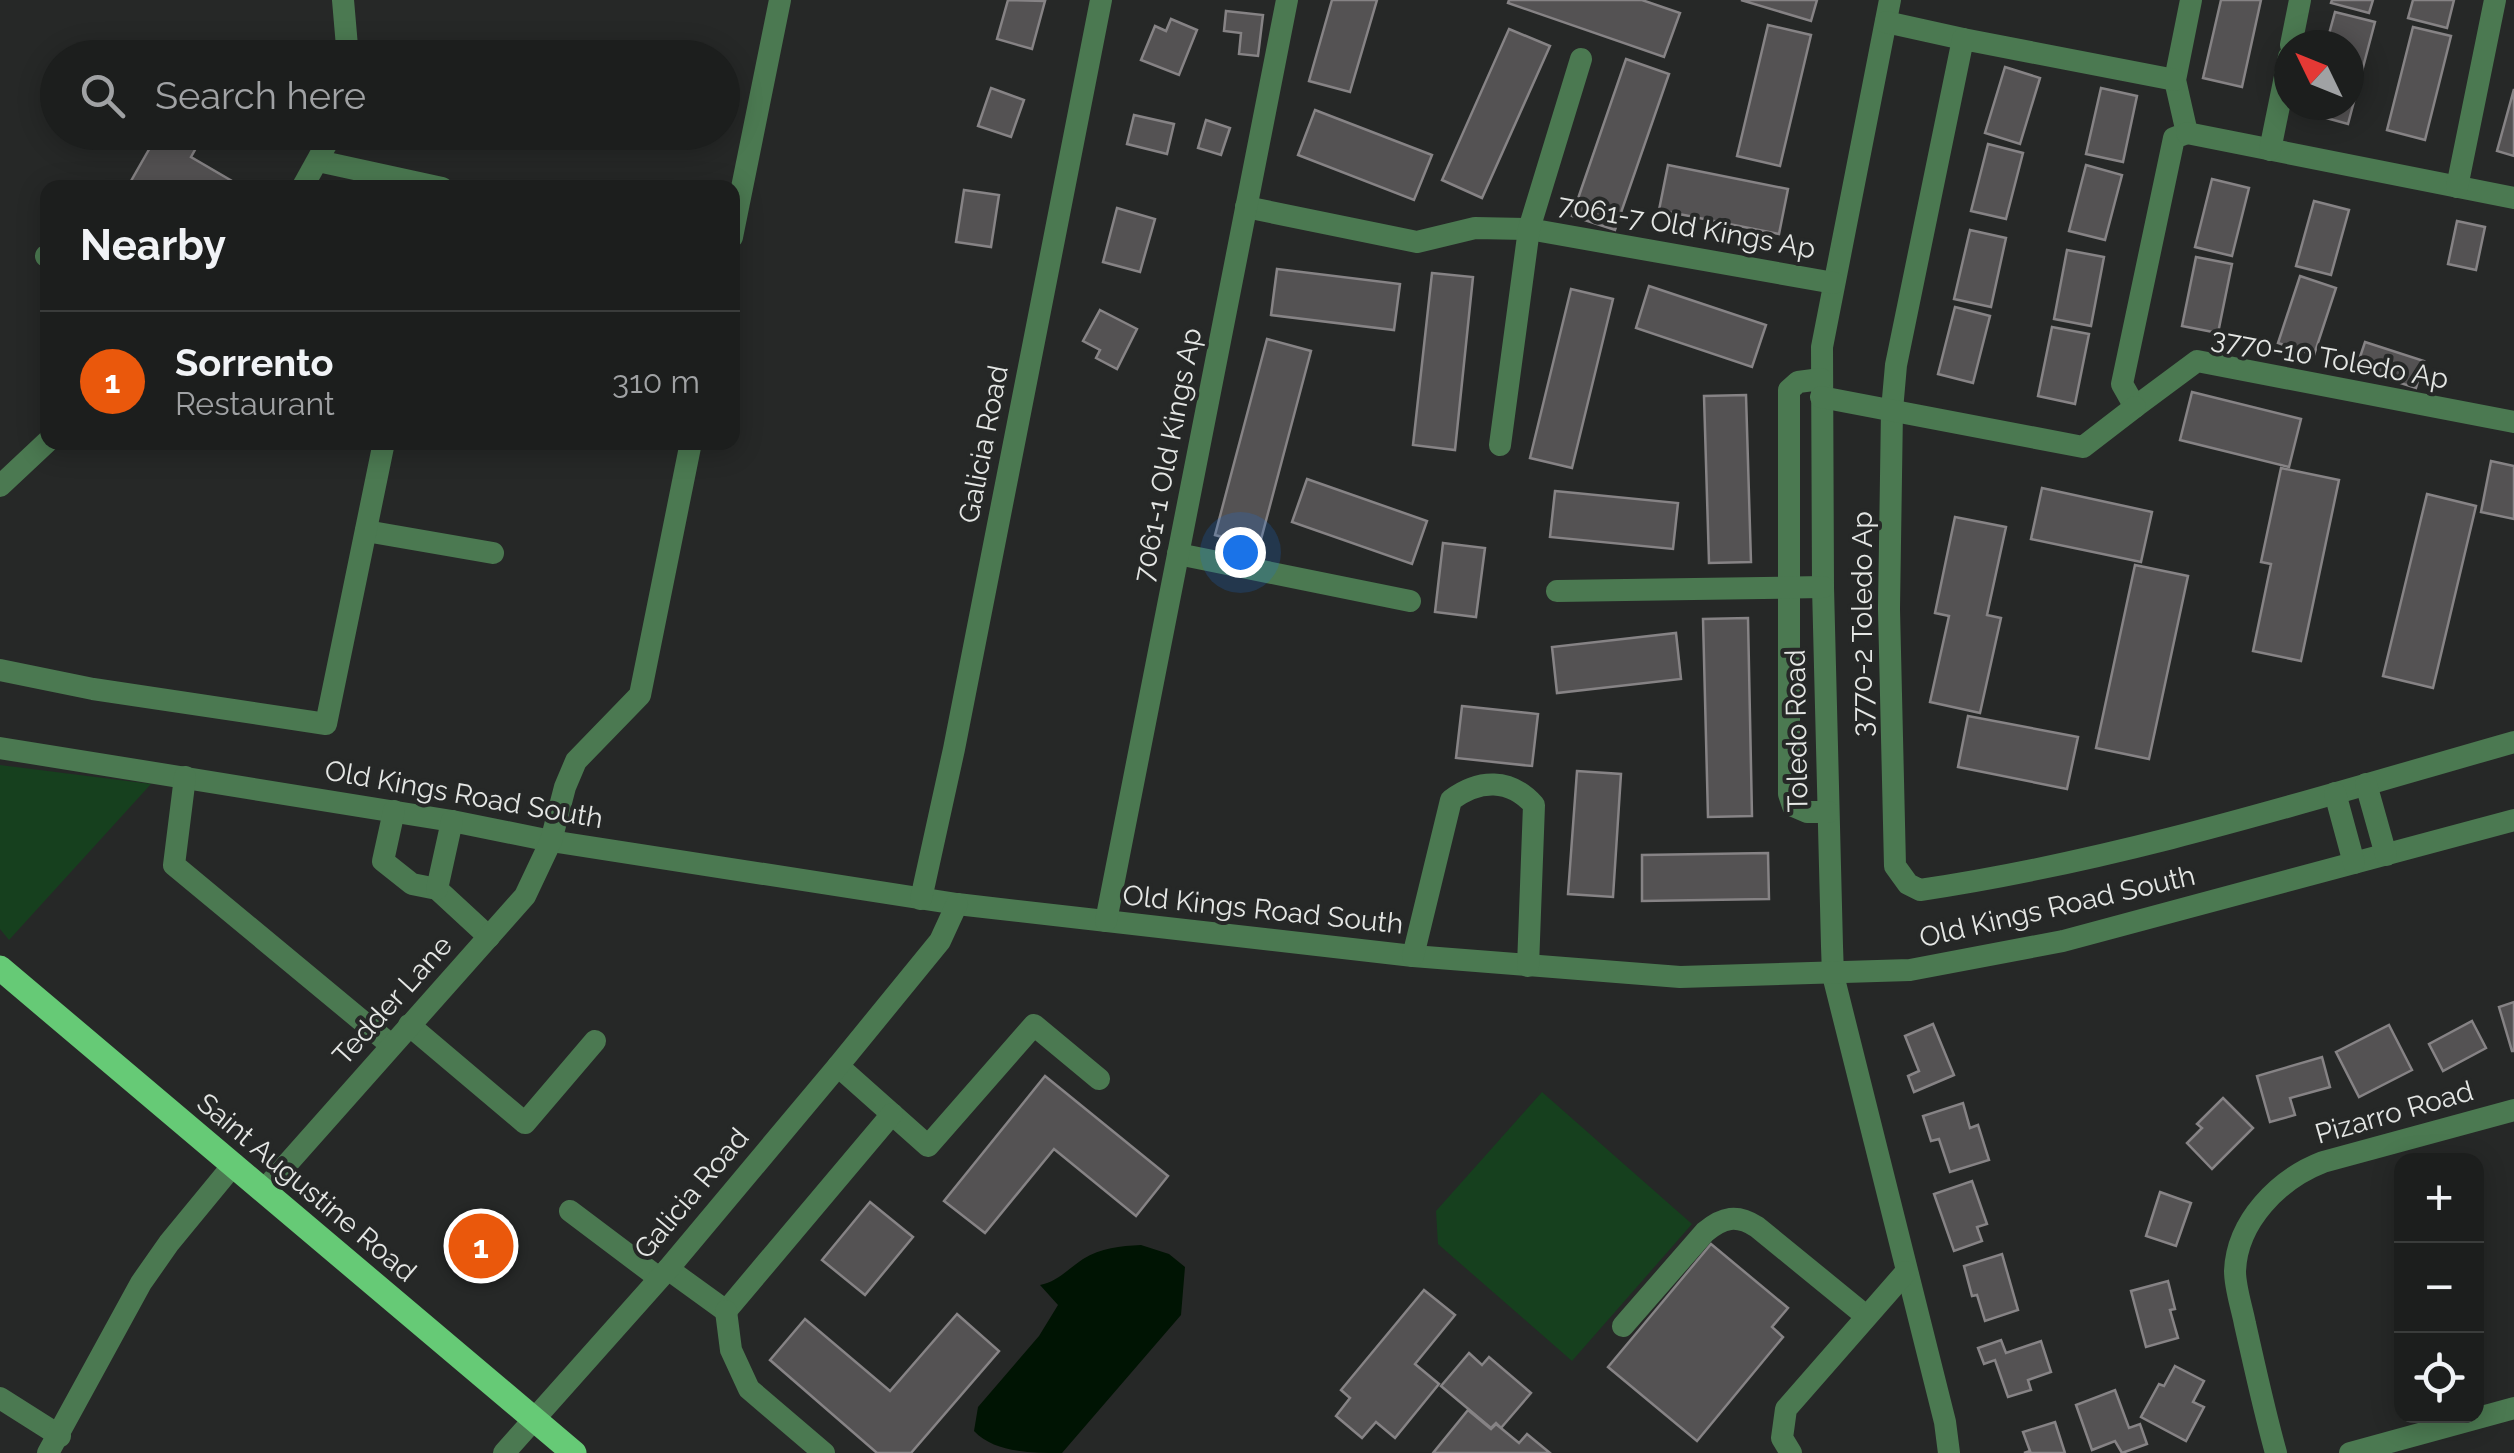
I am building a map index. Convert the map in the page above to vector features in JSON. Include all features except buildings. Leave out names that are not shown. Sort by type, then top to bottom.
[{"type":"main road","name":"Saint Augustine Road","points":[[0,968],[574,1453]]},
{"type":"street","points":[[344,0],[347,40]]},
{"type":"street","points":[[740,197],[780,0]]},
{"type":"street","name":"Galicia Road","points":[[920,899],[954,749],[1102,0]]},
{"type":"street","name":"7061-1 Old Kings Ap","points":[[1106,922],[1287,0]]},
{"type":"street","points":[[2187,133],[2175,80],[2191,0]]},
{"type":"street","points":[[2294,30],[2300,0]]},
{"type":"street","points":[[2458,187],[2495,0]]},
{"type":"street","points":[[1888,11],[1963,39],[2175,80]]},
{"type":"street","name":"Toledo Road","points":[[1888,11],[1822,347],[1823,587],[1833,974],[1945,1422],[1949,1453]]},
{"type":"street","name":"3770-2 Toledo Ap","points":[[1963,39],[1896,364],[1892,410],[1889,609],[1894,850],[1895,866],[1908,884],[1920,890],[2066,864],[2168,840],[2514,742]]},
{"type":"street","points":[[1500,444],[1529,229],[1581,59]]},
{"type":"street","points":[[2270,150],[2276,120]]},
{"type":"street","points":[[2136,407],[2122,384],[2174,138],[2187,133],[2514,198]]},
{"type":"street","points":[[307,180],[324,150]]},
{"type":"street","points":[[318,161],[405,180]]},
{"type":"street","name":"7061-7 Old Kings Ap","points":[[1246,207],[1417,242],[1475,228],[1529,229],[1834,283]]},
{"type":"street","name":"3770-10 Toledo Ap","points":[[1821,388],[1892,410],[2083,446],[2197,360],[2514,422]]},
{"type":"street","points":[[1821,388],[1798,382],[1789,390],[1789,794],[1793,806],[1807,812],[1828,812]]},
{"type":"street","points":[[0,486],[40,448]]},
{"type":"street","points":[[0,670],[93,689],[326,724],[382,450]]},
{"type":"street","name":"Tedder Lane","points":[[264,1190],[525,896],[552,841],[576,760],[640,695],[689,450]]},
{"type":"street","points":[[366,531],[493,554]]},
{"type":"street","points":[[1178,554],[1410,601]]},
{"type":"street","points":[[1556,590],[1823,587]]},
{"type":"street","name":"Old Kings Road South","points":[[0,748],[920,899],[1414,956],[1680,977],[1910,970],[2063,941],[2514,820]]},
{"type":"street","points":[[185,776],[174,865],[391,1044]]},
{"type":"street","points":[[1414,956],[1452,800],[1469,786],[1506,784],[1521,790],[1534,805],[1528,966]]},
{"type":"street","points":[[2366,784],[2386,855]]},
{"type":"street","points":[[2335,793],[2354,863]]},
{"type":"street","points":[[394,812],[383,861],[412,884],[438,889],[489,936]]},
{"type":"street","points":[[438,889],[452,821]]},
{"type":"street","name":"Galicia Road","points":[[504,1453],[838,1066],[940,941],[957,904]]},
{"type":"street","points":[[408,1025],[525,1123],[595,1042]]},
{"type":"street","points":[[838,1066],[928,1146],[1034,1025],[1100,1079]]},
{"type":"street","name":"Pizarro Road","points":[[2276,1453],[2235,1274],[2246,1230],[2262,1206],[2284,1183],[2310,1166],[2514,1110]]},
{"type":"street","points":[[824,1453],[749,1389],[731,1350],[726,1312],[892,1114]]},
{"type":"street","points":[[0,1398],[54,1444],[141,1283],[168,1243],[234,1164]]},
{"type":"street","points":[[570,1210],[726,1312]]},
{"type":"street","points":[[1624,1326],[1705,1232],[1718,1221],[1730,1218],[1744,1219],[1757,1227],[1866,1316]]},
{"type":"street","points":[[1792,1453],[1782,1438],[1786,1409],[1906,1272]]},
{"type":"street","points":[[2350,1453],[2511,1417]]},
{"type":"green space","points":[[0,765],[151,784],[9,940],[0,929]]},
{"type":"green space","points":[[1542,1092],[1692,1224],[1572,1361],[1438,1244],[1436,1211]]},
{"type":"shaded area","points":[[1141,1245],[1169,1254],[1185,1267],[1181,1315],[1062,1453],[1003,1448],[974,1431],[978,1407],[1039,1336],[1058,1305],[1040,1285],[1097,1252]]},
{"type":"place","name":"Sorrento","points":[[481,1246]]}]
